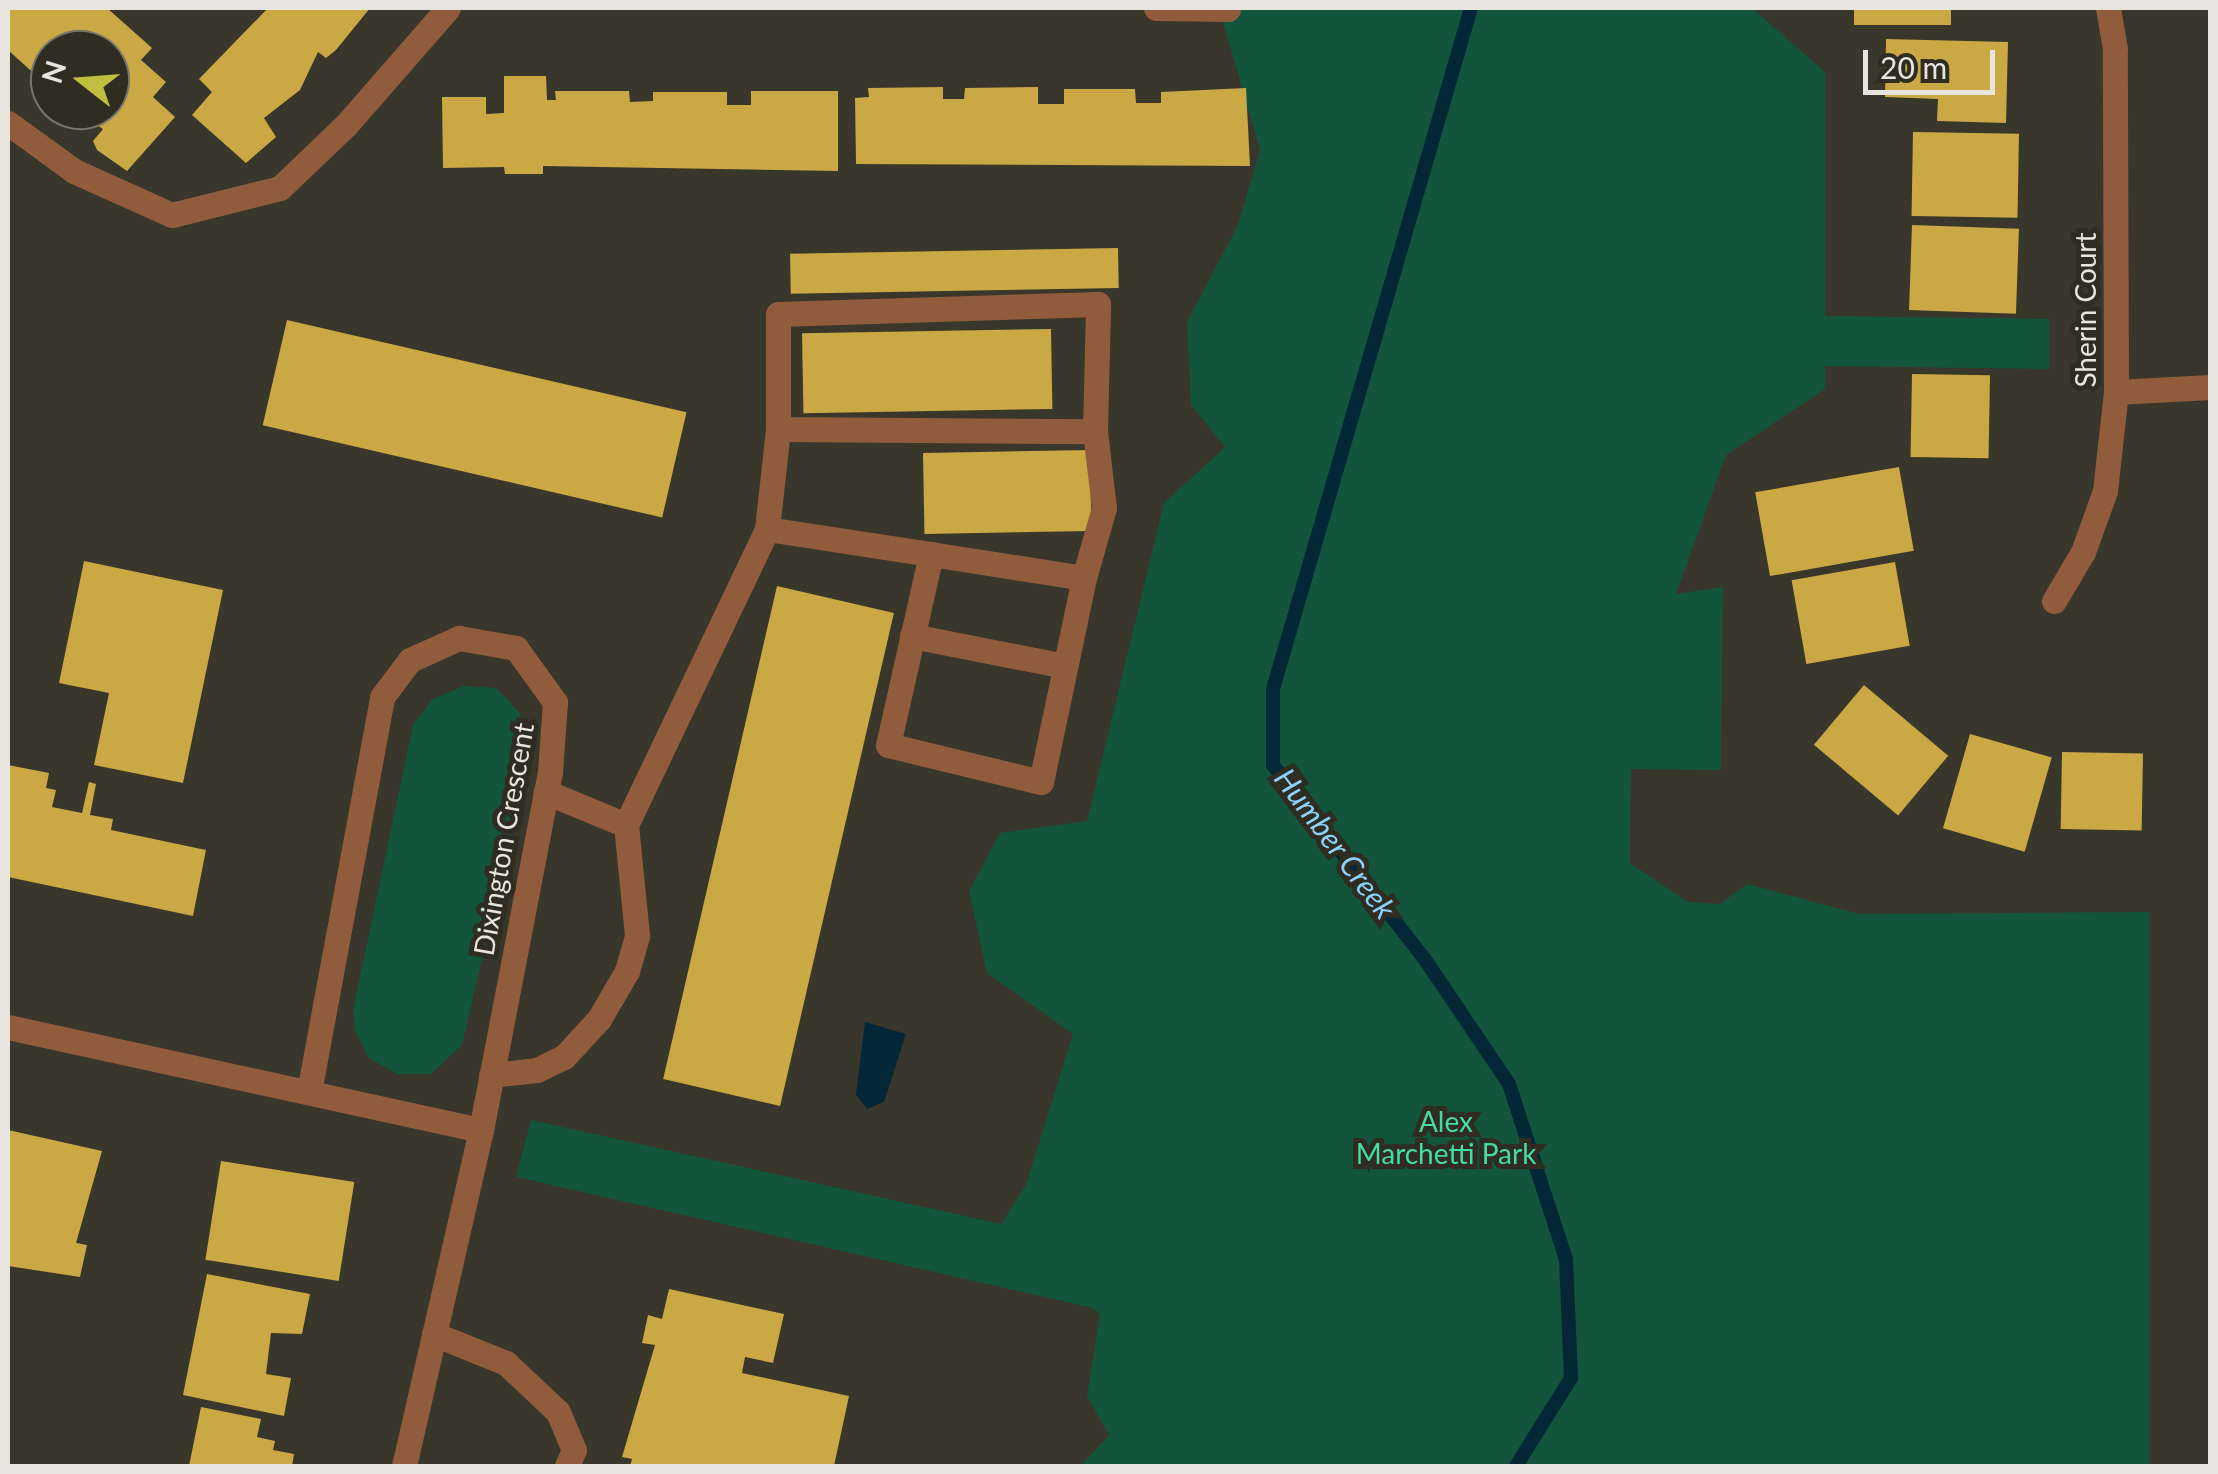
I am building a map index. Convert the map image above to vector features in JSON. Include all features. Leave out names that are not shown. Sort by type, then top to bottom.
[{"type":"street","points":[[8,123],[74,171],[172,215],[280,188],[346,125],[448,8]]},
{"type":"street","points":[[1156,8],[1228,9]]},
{"type":"street","name":"Sherin Court","points":[[2054,601],[2083,552],[2105,491],[2116,392],[2115,49],[2108,8]]},
{"type":"street","points":[[491,1075],[537,1070],[564,1056],[599,1019],[627,972],[637,935],[626,825],[768,529],[778,429],[778,314],[1098,304],[1094,432],[1104,508],[1084,578],[1041,782],[888,746],[931,554]]},
{"type":"street","points":[[2116,392],[2210,387]]},
{"type":"street","points":[[778,429],[1094,432]]},
{"type":"street","points":[[768,529],[1084,578]]},
{"type":"street","points":[[912,636],[1065,666]]},
{"type":"street","name":"Dixington Crescent","points":[[310,1092],[382,697],[410,660],[459,638],[516,648],[555,702],[546,792],[480,1130],[404,1466]]},
{"type":"street","points":[[546,792],[626,825]]},
{"type":"street","points":[[8,1027],[480,1130]]},
{"type":"street","points":[[434,1334],[506,1363],[558,1412],[574,1450],[567,1466]]},
{"type":"green space","name":"Alex Marchetti Park","points":[[1219,8],[1752,8],[1825,72],[1825,316],[2049,319],[2049,369],[1825,366],[1825,389],[1726,455],[1676,594],[1723,587],[1721,770],[1631,769],[1630,863],[1688,902],[1720,904],[1747,884],[1859,914],[2149,912],[2149,1466],[1081,1466],[1109,1435],[1087,1396],[1100,1315],[1093,1308],[516,1177],[531,1120],[1001,1224],[1026,1185],[1073,1034],[987,973],[969,891],[1000,833],[1087,821],[1164,503],[1225,447],[1191,405],[1187,322],[1238,225],[1260,150]]},
{"type":"green space","points":[[464,686],[496,688],[519,712],[531,749],[462,1045],[431,1074],[397,1074],[369,1058],[355,1031],[353,1010],[413,725],[433,699]]},
{"type":"water","points":[[865,1022],[906,1034],[884,1102],[867,1109],[856,1095]]},
{"type":"building","points":[[8,8],[107,8],[152,48],[141,60],[166,82],[153,97],[175,117],[127,171],[97,150],[93,141],[102,130],[130,130],[130,30],[30,30],[30,70],[8,50]]},
{"type":"building","points":[[268,8],[370,8],[336,50],[326,58],[318,52],[300,90],[264,118],[276,137],[246,163],[192,115],[212,92],[199,79]]},
{"type":"building","points":[[1854,8],[1951,8],[1951,25],[1854,25]]},
{"type":"building","points":[[1886,39],[2008,42],[2006,123],[1937,121],[1938,99],[1885,97]]},
{"type":"building","points":[[504,76],[546,76],[547,100],[556,100],[555,91],[629,91],[630,102],[653,101],[653,92],[727,92],[727,105],[751,105],[751,91],[838,91],[838,171],[543,166],[543,174],[505,174],[504,167],[443,168],[442,97],[486,97],[486,114],[504,113]]},
{"type":"building","points":[[943,87],[943,99],[964,99],[965,88],[1038,87],[1038,104],[1064,104],[1064,89],[1135,89],[1136,103],[1161,103],[1161,92],[1246,88],[1250,166],[856,164],[855,98],[869,97],[868,88]]},
{"type":"building","points":[[1913,132],[2019,134],[2018,218],[1912,216]]},
{"type":"building","points":[[1912,225],[2019,229],[2016,314],[1909,310]]},
{"type":"building","points":[[1118,248],[1119,288],[791,294],[790,254]]},
{"type":"building","points":[[287,320],[686,412],[662,517],[263,425]]},
{"type":"building","points":[[1051,329],[1052,409],[803,413],[802,333]]},
{"type":"building","points":[[1912,374],[1990,375],[1989,458],[1911,457]]},
{"type":"building","points":[[1090,450],[1091,531],[924,534],[923,453]]},
{"type":"building","points":[[1899,467],[1914,551],[1770,576],[1755,492]]},
{"type":"building","points":[[84,561],[223,590],[183,783],[94,765],[109,693],[59,683]]},
{"type":"building","points":[[1895,562],[1910,646],[1806,664],[1792,580]]},
{"type":"building","points":[[777,586],[894,613],[780,1106],[663,1079]]},
{"type":"building","points":[[1864,685],[1948,756],[1898,815],[1814,745]]},
{"type":"building","points":[[1970,734],[2052,757],[2025,852],[1943,828]]},
{"type":"building","points":[[2062,752],[2143,753],[2142,830],[2061,829]]},
{"type":"building","points":[[8,765],[49,773],[46,788],[56,790],[52,807],[82,813],[89,782],[96,784],[90,815],[113,819],[111,830],[206,850],[193,916],[8,877]]},
{"type":"building","points":[[8,1130],[102,1151],[76,1243],[87,1245],[80,1277],[8,1266]]},
{"type":"building","points":[[221,1161],[354,1182],[339,1281],[205,1260]]},
{"type":"building","points":[[207,1274],[310,1294],[302,1334],[271,1333],[266,1374],[291,1378],[284,1416],[183,1395]]},
{"type":"building","points":[[669,1289],[784,1314],[773,1363],[745,1357],[742,1373],[849,1396],[834,1466],[630,1466],[632,1459],[622,1457],[655,1345],[642,1343],[648,1315],[662,1319]]},
{"type":"building","points":[[201,1407],[261,1419],[257,1437],[275,1441],[273,1450],[294,1454],[292,1466],[189,1466]]},
{"type":"waterway","name":"Humber Creek","points":[[1471,8],[1273,689],[1273,765],[1424,958],[1509,1084],[1566,1259],[1571,1378],[1516,1466]]}]
